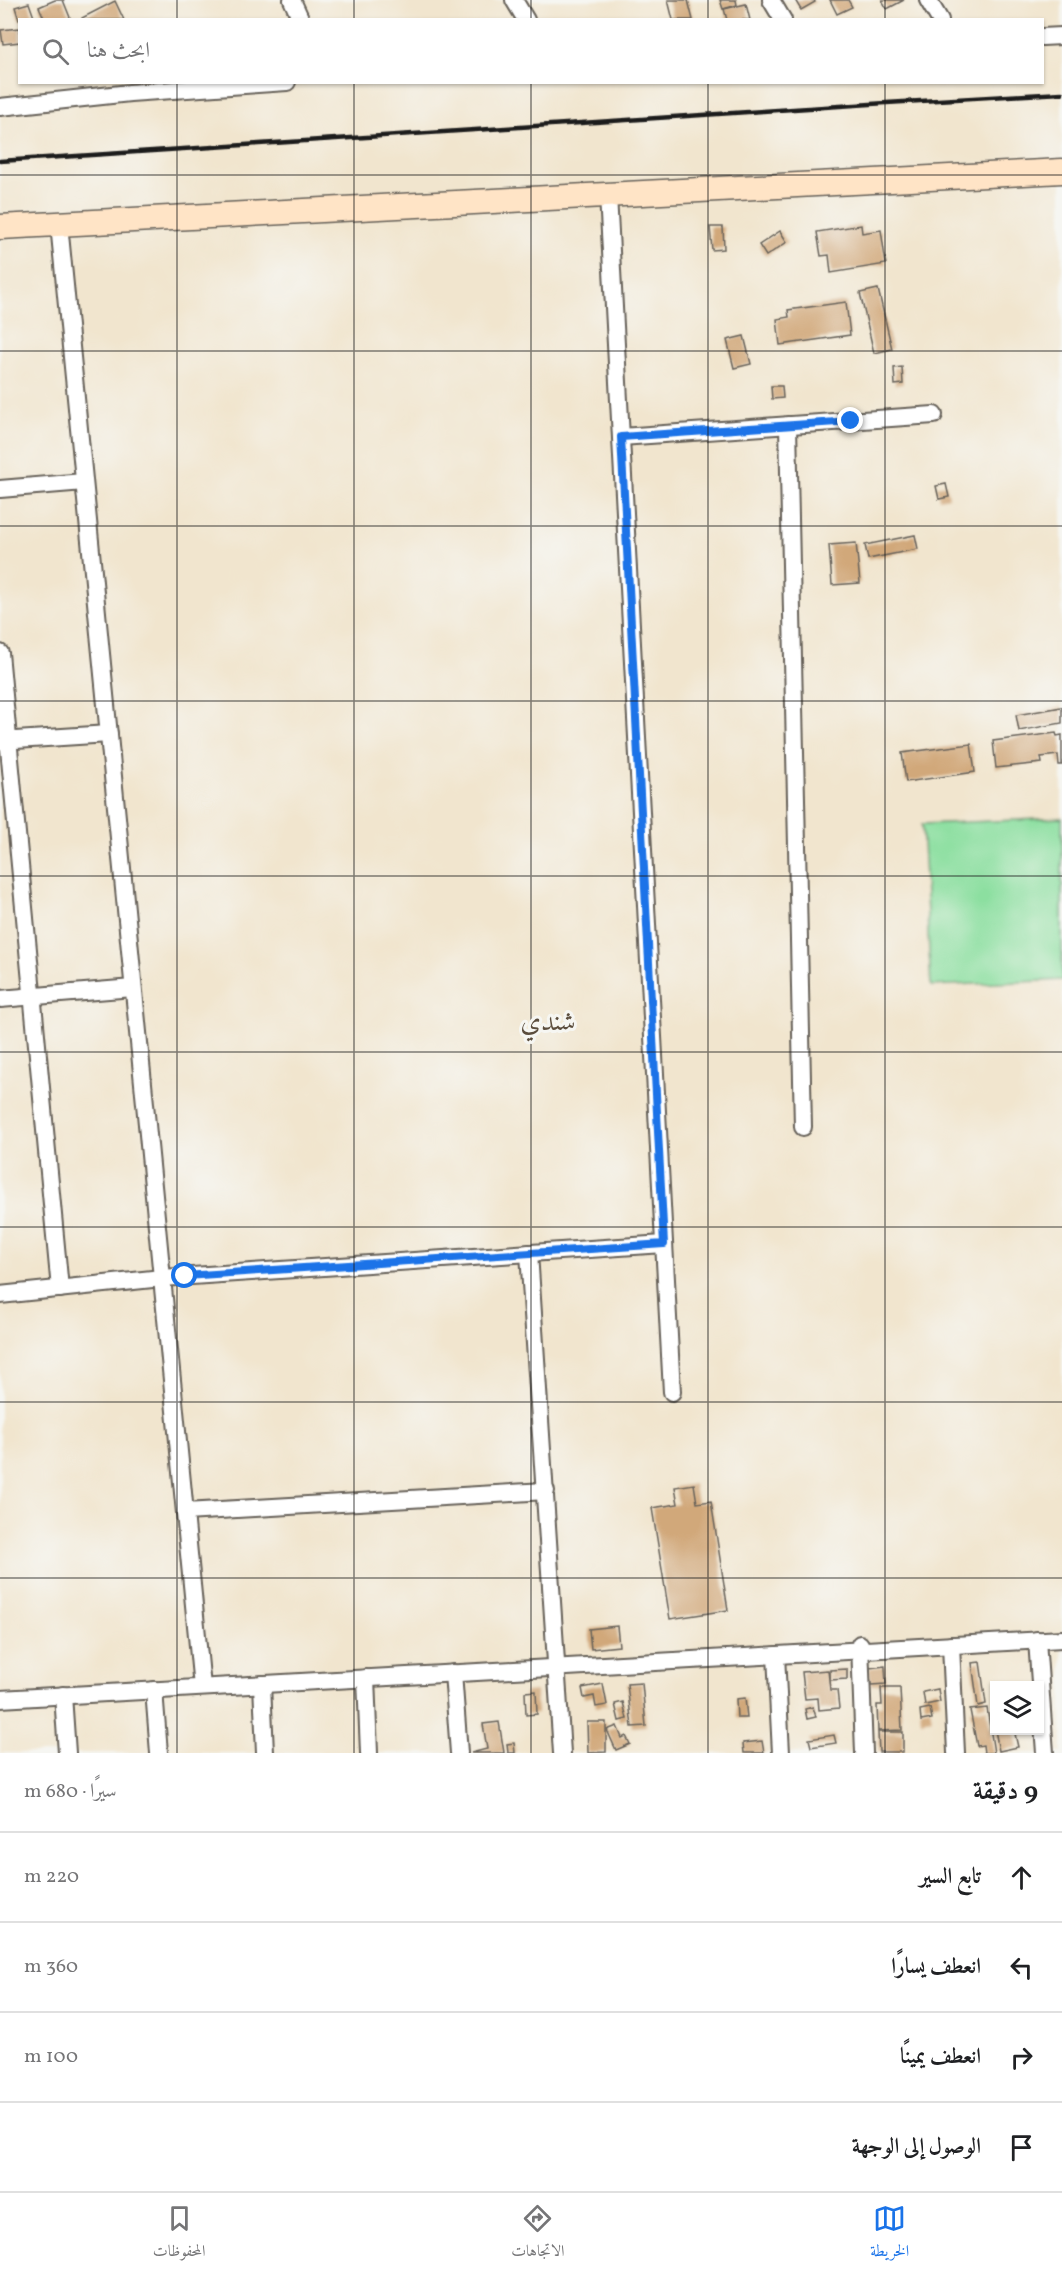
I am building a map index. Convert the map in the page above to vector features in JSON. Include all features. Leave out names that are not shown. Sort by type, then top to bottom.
[{"type":"street","points":[[292,0],[300,18]]},
{"type":"street","points":[[514,0],[525,18]]},
{"type":"street","points":[[771,0],[782,18]]},
{"type":"street","points":[[928,0],[939,18]]},
{"type":"street","points":[[1044,37],[1062,36]]},
{"type":"street","points":[[0,107],[130,93],[258,84]]},
{"type":"street","points":[[0,227],[1062,171]]},
{"type":"street","points":[[608,195],[672,1392]]},
{"type":"street","points":[[59,224],[202,1687]]},
{"type":"street","points":[[621,437],[934,415]]},
{"type":"street","points":[[788,426],[803,1127]]},
{"type":"street","points":[[0,489],[84,482]]},
{"type":"street","points":[[0,653],[4,741],[32,997],[60,1289]]},
{"type":"street","points":[[4,741],[108,734]]},
{"type":"street","points":[[0,999],[133,988]]},
{"type":"street","points":[[0,1295],[162,1278],[664,1244]]},
{"type":"street","points":[[529,1253],[562,1753]]},
{"type":"street","points":[[185,1512],[546,1491]]},
{"type":"street","points":[[0,1699],[776,1655],[861,1647],[1062,1639]]},
{"type":"street","points":[[1037,1640],[1045,1753]]},
{"type":"street","points":[[951,1645],[956,1753]]},
{"type":"street","points":[[861,1647],[864,1753]]},
{"type":"street","points":[[776,1655],[781,1753]]},
{"type":"street","points":[[453,1673],[459,1753]]},
{"type":"street","points":[[366,1678],[369,1753]]},
{"type":"street","points":[[262,1684],[265,1753]]},
{"type":"street","points":[[154,1690],[159,1753]]},
{"type":"street","points":[[63,1695],[67,1753]]},
{"type":"green space","points":[[1062,818],[1062,980],[931,986],[922,824]]},
{"type":"building","points":[[55,0],[63,0],[70,18],[44,18],[39,7]]},
{"type":"building","points":[[668,0],[688,0],[692,18],[672,18]]},
{"type":"building","points":[[720,0],[736,0],[737,5],[723,9]]},
{"type":"building","points":[[795,0],[814,0],[815,2],[801,10]]},
{"type":"building","points":[[830,0],[848,0],[852,7],[837,14]]},
{"type":"building","points":[[882,0],[904,0],[887,9]]},
{"type":"building","points":[[115,1],[123,18],[82,18]]},
{"type":"building","points":[[29,3],[34,18],[18,18],[15,7]]},
{"type":"building","points":[[746,4],[750,18],[726,18],[724,9]]},
{"type":"building","points":[[18,28],[18,42],[3,44],[1,30]]},
{"type":"building","points":[[861,225],[862,233],[881,230],[886,264],[831,273],[829,255],[821,256],[817,232]]},
{"type":"building","points":[[710,227],[723,227],[724,249],[712,250]]},
{"type":"building","points":[[780,231],[787,242],[766,256],[759,245]]},
{"type":"building","points":[[878,289],[892,349],[874,353],[860,293]]},
{"type":"building","points":[[846,302],[850,335],[780,345],[777,319],[789,317],[788,310]]},
{"type":"building","points":[[744,336],[751,364],[734,368],[727,340]]},
{"type":"building","points":[[902,367],[903,384],[895,385],[894,368]]},
{"type":"building","points":[[771,386],[782,386],[783,398],[772,399]]},
{"type":"building","points":[[946,484],[949,497],[939,499],[936,486]]},
{"type":"building","points":[[915,535],[918,549],[868,559],[865,545]]},
{"type":"building","points":[[856,543],[860,583],[832,585],[829,545]]},
{"type":"building","points":[[1062,707],[1062,723],[1019,731],[1016,715]]},
{"type":"building","points":[[1056,733],[1057,736],[1062,735],[1062,765],[1059,765],[1058,755],[1041,757],[1042,763],[996,768],[993,741]]},
{"type":"building","points":[[971,744],[975,772],[906,782],[902,753]]},
{"type":"building","points":[[694,1484],[697,1503],[711,1501],[728,1610],[670,1619],[652,1508],[678,1504],[675,1487]]},
{"type":"building","points":[[617,1626],[619,1646],[591,1649],[589,1629]]},
{"type":"building","points":[[980,1662],[986,1704],[978,1706],[972,1663]]},
{"type":"building","points":[[885,1666],[886,1684],[871,1685],[869,1668]]},
{"type":"building","points":[[847,1669],[847,1679],[830,1680],[830,1670]]},
{"type":"building","points":[[828,1670],[830,1690],[837,1690],[839,1708],[819,1710],[818,1698],[805,1699],[802,1672]]},
{"type":"building","points":[[642,1683],[646,1726],[632,1727],[627,1684]]},
{"type":"building","points":[[603,1684],[607,1705],[596,1707],[594,1696],[584,1698],[582,1688]]},
{"type":"building","points":[[881,1688],[900,1688],[902,1730],[878,1731],[877,1705],[882,1705]]},
{"type":"building","points":[[938,1689],[940,1702],[925,1705],[923,1692]]},
{"type":"building","points":[[536,1691],[537,1714],[526,1715],[525,1692]]},
{"type":"building","points":[[745,1698],[747,1718],[737,1718],[736,1699]]},
{"type":"building","points":[[623,1702],[627,1719],[619,1721],[615,1704]]},
{"type":"building","points":[[813,1707],[816,1717],[807,1719],[805,1709]]},
{"type":"building","points":[[930,1708],[932,1719],[921,1721],[920,1710]]},
{"type":"building","points":[[987,1708],[994,1753],[984,1753],[983,1745],[977,1746],[970,1710]]},
{"type":"building","points":[[499,1722],[504,1753],[471,1753],[487,1749],[483,1724]]},
{"type":"building","points":[[587,1722],[606,1722],[606,1752],[588,1753]]},
{"type":"building","points":[[617,1726],[622,1738],[626,1736],[630,1744],[616,1750],[607,1730]]},
{"type":"building","points":[[878,1732],[903,1732],[903,1752],[879,1752]]},
{"type":"building","points":[[834,1735],[836,1743],[811,1747],[809,1739]]},
{"type":"building","points":[[996,1735],[1015,1735],[1018,1747],[999,1751]]},
{"type":"building","points":[[762,1741],[764,1753],[744,1753],[743,1743]]},
{"type":"building","points":[[514,1743],[515,1753],[508,1753],[507,1744]]},
{"type":"railway","points":[[0,161],[1062,93]]},
{"type":"district","name":"شندي","points":[[548,1021]]},
{"type":"route","points":[[185,1276],[664,1244],[621,437],[851,421]]}]
